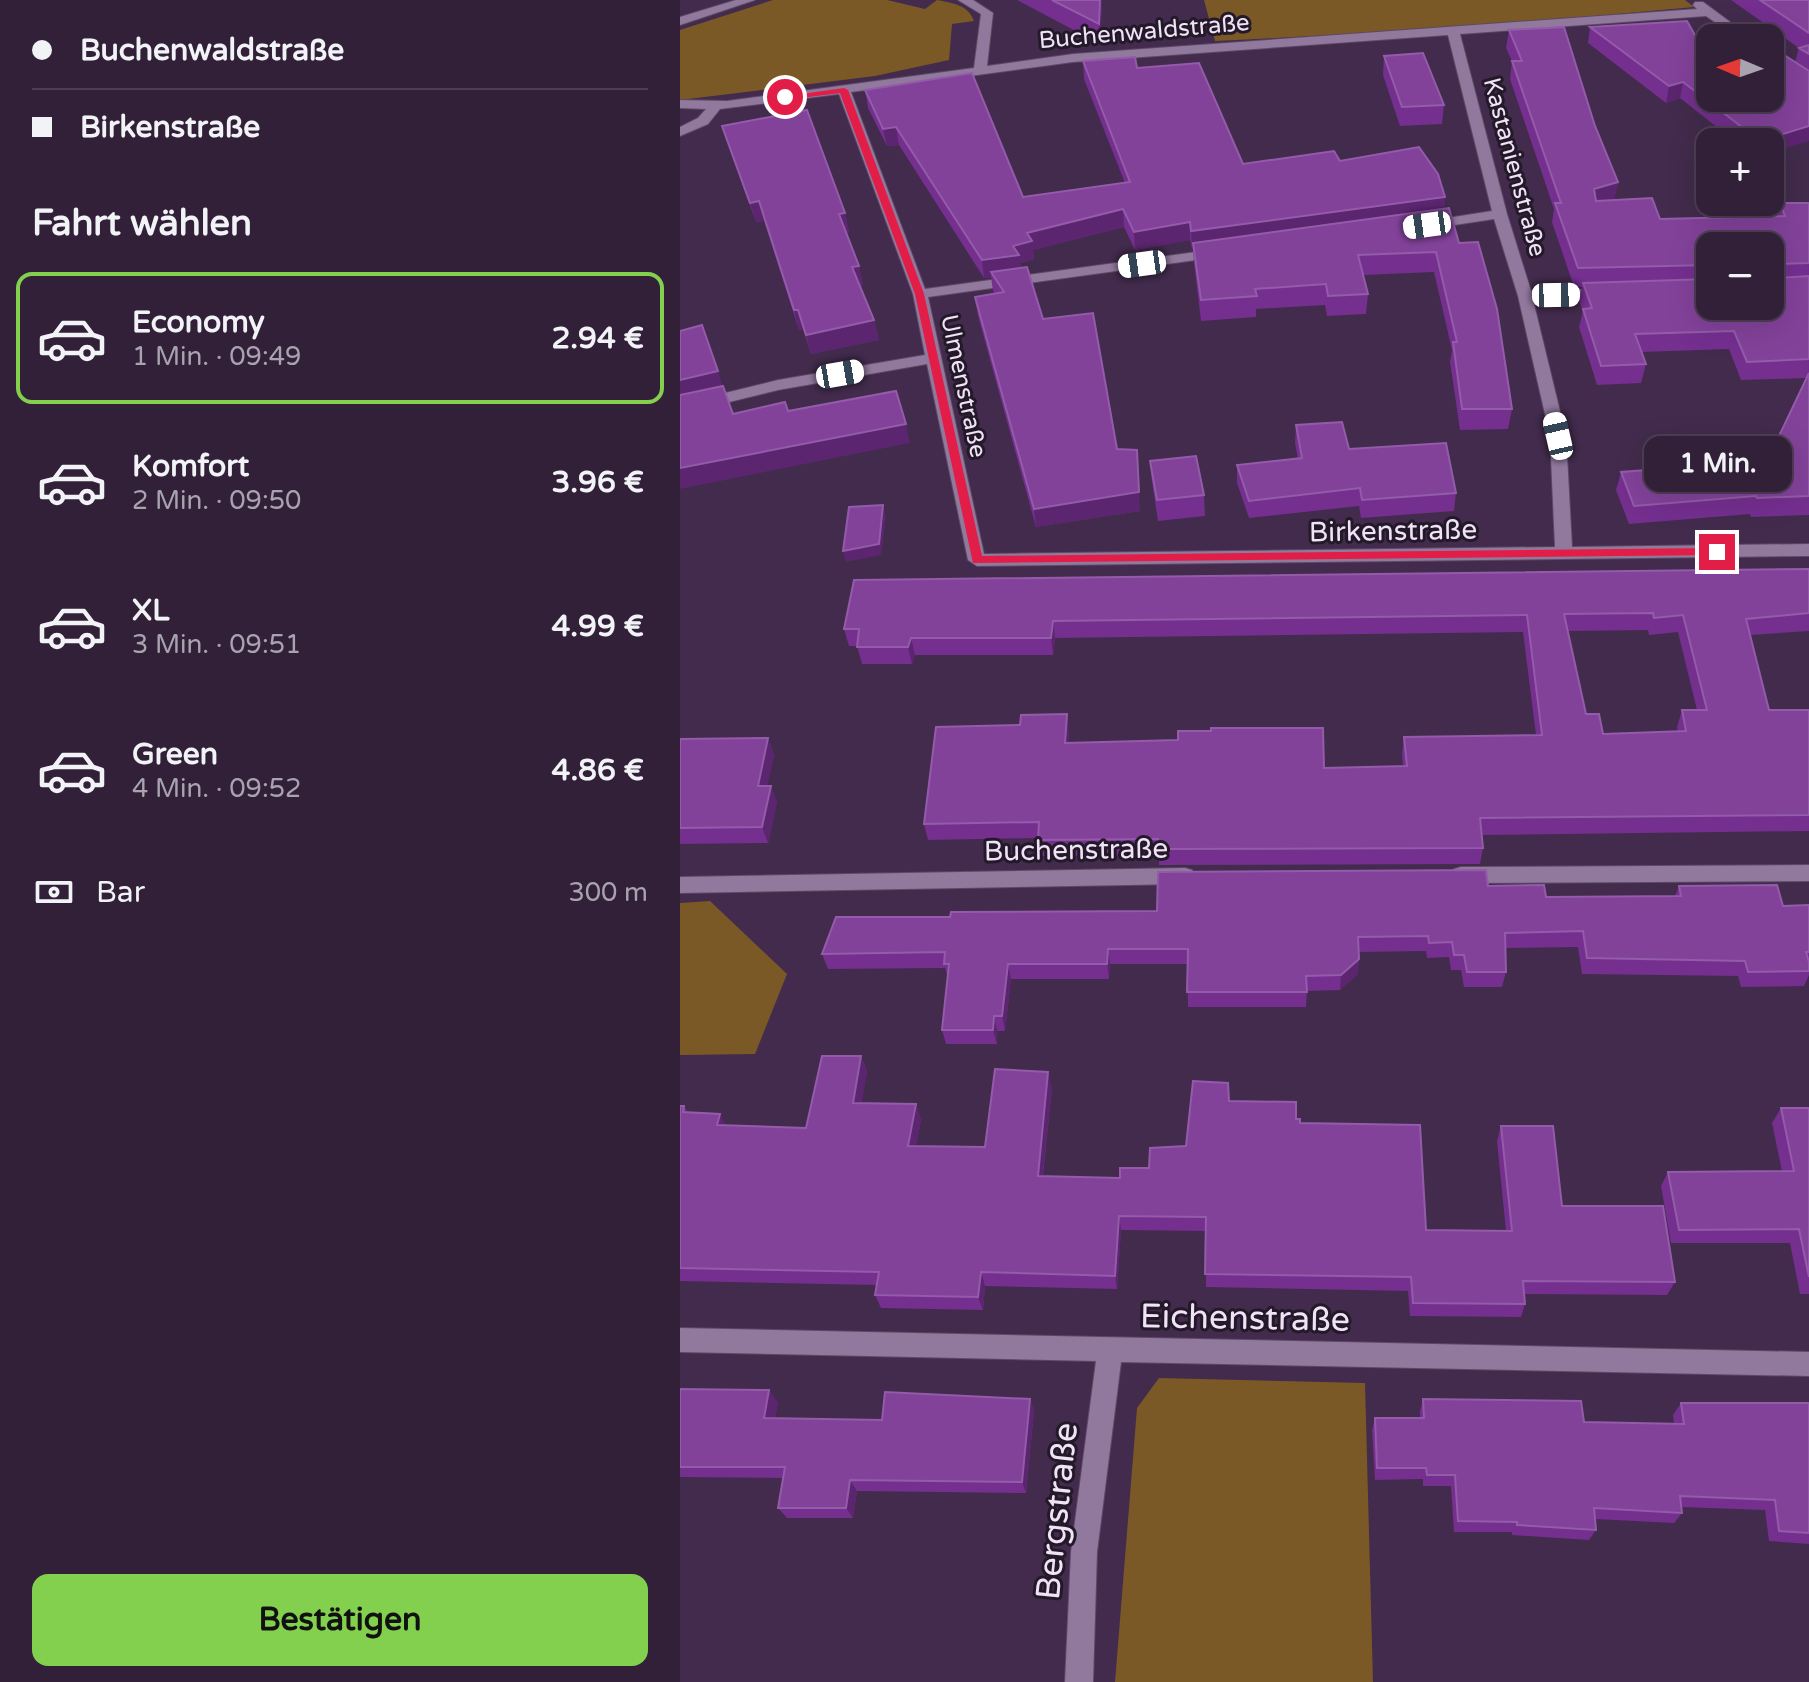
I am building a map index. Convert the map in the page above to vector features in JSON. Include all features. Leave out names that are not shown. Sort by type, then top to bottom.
[{"type":"street","points":[[680,21],[749,0]]},
{"type":"street","points":[[964,0],[987,13],[980,69]]},
{"type":"street","points":[[1692,0],[1726,24]]},
{"type":"street","name":"Buchenwaldstraße","points":[[680,104],[717,104],[844,90],[1073,58],[1708,12]]},
{"type":"street","name":"Kastanienstraße","points":[[1453,29],[1500,214],[1525,296],[1558,436],[1564,554]]},
{"type":"street","name":"Ulmenstraße","points":[[844,90],[920,294],[977,560]]},
{"type":"street","points":[[680,132],[703,121],[717,104]]},
{"type":"street","points":[[1411,227],[1500,214]]},
{"type":"street","points":[[920,294],[1237,251]]},
{"type":"street","points":[[1525,296],[1618,293]]},
{"type":"street","points":[[680,409],[778,385],[934,358]]},
{"type":"street","name":"Birkenstraße","points":[[977,560],[1809,550]]},
{"type":"street","points":[[1445,875],[1809,873]]},
{"type":"street","name":"Buchenstraße","points":[[680,885],[1208,876]]},
{"type":"street","name":"Eichenstraße","points":[[680,1340],[1809,1364]]},
{"type":"street","name":"Bergstraße","points":[[1079,1682],[1084,1552],[1110,1348]]},
{"type":"shaded area","points":[[773,0],[887,0],[925,9],[937,0],[964,8],[974,21],[952,24],[949,60],[875,76],[680,100],[680,30]]},
{"type":"shaded area","points":[[1204,0],[1685,0],[1694,7],[1453,29],[1215,41]]},
{"type":"shaded area","points":[[710,901],[787,974],[755,1054],[680,1055],[680,903]]},
{"type":"shaded area","points":[[1159,1378],[1365,1383],[1373,1682],[1115,1682],[1137,1408]]},
{"type":"building","points":[[1052,0],[1100,0],[1099,24]]},
{"type":"building","points":[[1760,0],[1809,0],[1809,33]]},
{"type":"building","points":[[1687,21],[1696,37],[1696,92],[1683,82],[1669,86],[1590,27]]},
{"type":"building","points":[[1564,27],[1595,126],[1618,182],[1594,189],[1596,201],[1652,198],[1660,219],[1785,216],[1784,203],[1809,203],[1809,263],[1784,264],[1784,232],[1696,232],[1696,265],[1578,268],[1555,203],[1561,203],[1512,61],[1522,61],[1509,30]]},
{"type":"building","points":[[1809,45],[1809,54],[1799,48]]},
{"type":"building","points":[[1423,53],[1444,105],[1402,107],[1384,56]]},
{"type":"building","points":[[1784,55],[1809,71],[1809,126],[1784,134],[1784,128],[1743,128],[1722,112],[1784,112]]},
{"type":"building","points":[[1135,57],[1137,68],[1199,63],[1243,164],[1334,151],[1340,161],[1419,147],[1438,174],[1445,197],[1191,231],[1190,222],[1134,232],[1123,209],[1027,233],[1032,241],[1013,246],[1019,255],[982,260],[896,127],[883,129],[865,90],[972,73],[1023,197],[1130,182],[1083,61]]},
{"type":"building","points":[[807,110],[845,213],[839,214],[859,266],[852,267],[874,320],[806,335],[798,310],[794,310],[759,201],[750,203],[722,126]]},
{"type":"building","points":[[1449,208],[1459,243],[1478,242],[1497,309],[1512,409],[1462,409],[1453,342],[1457,342],[1436,252],[1358,255],[1368,294],[1328,296],[1326,284],[1255,289],[1257,296],[1201,300],[1193,243]]},
{"type":"building","points":[[1027,267],[1043,319],[1093,313],[1117,449],[1137,450],[1139,492],[1034,509],[975,297],[1004,292],[991,272]]},
{"type":"building","points":[[1809,276],[1809,359],[1747,362],[1734,331],[1635,334],[1646,364],[1601,366],[1583,309],[1592,308],[1583,283],[1696,279],[1696,320],[1784,320],[1784,278]]},
{"type":"building","points":[[702,325],[718,371],[680,380],[680,331]]},
{"type":"building","points":[[1809,373],[1809,496],[1756,496],[1634,506],[1621,472],[1767,461]]},
{"type":"building","points":[[723,386],[733,414],[785,402],[788,411],[896,391],[906,424],[680,468],[680,395]]},
{"type":"building","points":[[1342,422],[1349,449],[1446,443],[1456,493],[1362,500],[1360,488],[1249,501],[1237,465],[1302,458],[1296,425]]},
{"type":"building","points":[[1196,456],[1204,495],[1157,500],[1150,461]]},
{"type":"building","points":[[883,505],[879,544],[843,551],[849,507]]},
{"type":"building","points":[[1809,569],[1809,613],[1746,619],[1769,710],[1809,710],[1809,815],[1480,818],[1483,848],[1158,849],[1158,839],[1038,840],[1039,822],[924,824],[936,727],[1020,725],[1021,715],[1067,714],[1065,743],[1178,740],[1178,731],[1211,731],[1211,728],[1323,728],[1324,768],[1407,766],[1404,737],[1542,735],[1527,615],[1053,621],[1051,638],[911,638],[908,647],[857,647],[859,629],[844,629],[854,580]],"holes":[[[1653,613],[1654,618],[1683,615],[1707,710],[1682,710],[1686,731],[1603,734],[1599,714],[1586,714],[1564,614]]]},
{"type":"building","points":[[768,738],[758,786],[771,786],[762,827],[680,828],[680,739]]},
{"type":"building","points":[[1486,870],[1488,886],[1544,885],[1546,897],[1681,896],[1679,886],[1777,885],[1783,906],[1809,905],[1809,952],[1806,952],[1809,971],[1748,972],[1745,961],[1587,958],[1583,931],[1505,933],[1506,972],[1467,972],[1464,955],[1454,955],[1452,942],[1429,943],[1428,936],[1358,937],[1359,959],[1341,975],[1306,976],[1307,992],[1187,992],[1188,949],[1108,949],[1107,964],[1008,964],[1002,1016],[994,1016],[993,1030],[942,1030],[949,964],[944,964],[945,952],[822,954],[836,917],[950,917],[951,912],[1157,911],[1158,872]]},
{"type":"building","points":[[822,1056],[861,1056],[853,1103],[916,1104],[908,1146],[985,1147],[995,1069],[1048,1072],[1038,1176],[1120,1178],[1120,1168],[1149,1168],[1150,1148],[1186,1146],[1193,1081],[1228,1083],[1229,1101],[1296,1102],[1296,1119],[1300,1119],[1300,1123],[1420,1125],[1426,1230],[1512,1231],[1501,1126],[1553,1126],[1562,1206],[1663,1206],[1675,1282],[1523,1281],[1525,1304],[1413,1303],[1411,1277],[1205,1274],[1206,1217],[1119,1216],[1115,1276],[981,1272],[978,1297],[875,1295],[879,1272],[680,1268],[680,1106],[684,1106],[683,1112],[720,1114],[717,1125],[806,1128]]},
{"type":"building","points":[[1781,1108],[1809,1108],[1809,1277],[1799,1229],[1679,1230],[1668,1172],[1794,1171]]},
{"type":"building","points":[[680,1389],[769,1390],[764,1418],[882,1420],[885,1392],[1030,1399],[1022,1482],[850,1480],[846,1508],[778,1508],[785,1467],[680,1467]]},
{"type":"building","points":[[1423,1399],[1581,1401],[1584,1422],[1684,1424],[1681,1403],[1809,1403],[1809,1533],[1779,1531],[1775,1500],[1680,1496],[1682,1513],[1594,1508],[1596,1530],[1517,1525],[1517,1522],[1458,1521],[1455,1475],[1427,1475],[1426,1468],[1377,1468],[1375,1418],[1424,1418]]},
{"type":"route","points":[[785,97],[844,90],[920,294],[977,560],[1717,552]]}]
